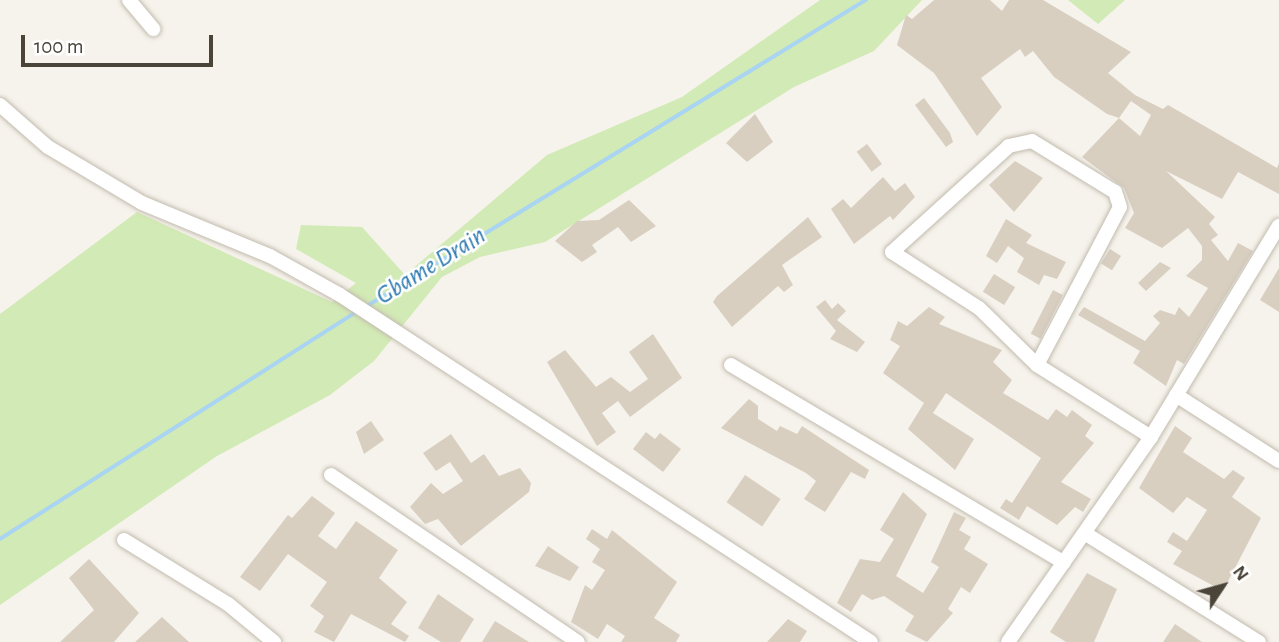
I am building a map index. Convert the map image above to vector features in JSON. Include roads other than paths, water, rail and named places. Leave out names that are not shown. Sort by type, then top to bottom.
[{"type":"street","points":[[129,0],[153,29]]},
{"type":"street","points":[[0,105],[48,146],[142,203],[270,257],[340,295],[871,642]]},
{"type":"street","points":[[1037,365],[1120,207],[1115,192],[1032,141],[1009,146],[892,252],[979,308],[1037,365],[1151,437]]},
{"type":"street","points":[[1008,642],[1086,534],[1151,437],[1279,226]]},
{"type":"street","points":[[731,365],[1064,563]]},
{"type":"street","points":[[1176,395],[1279,461]]},
{"type":"street","points":[[331,475],[578,642]]},
{"type":"street","points":[[1086,534],[1259,642]]},
{"type":"street","points":[[124,540],[228,604],[274,642]]},
{"type":"waterway","name":"Gbame Drain","points":[[367,306],[866,0]]},
{"type":"waterway","name":"Gbame Drain","points":[[0,539],[357,312]]}]
